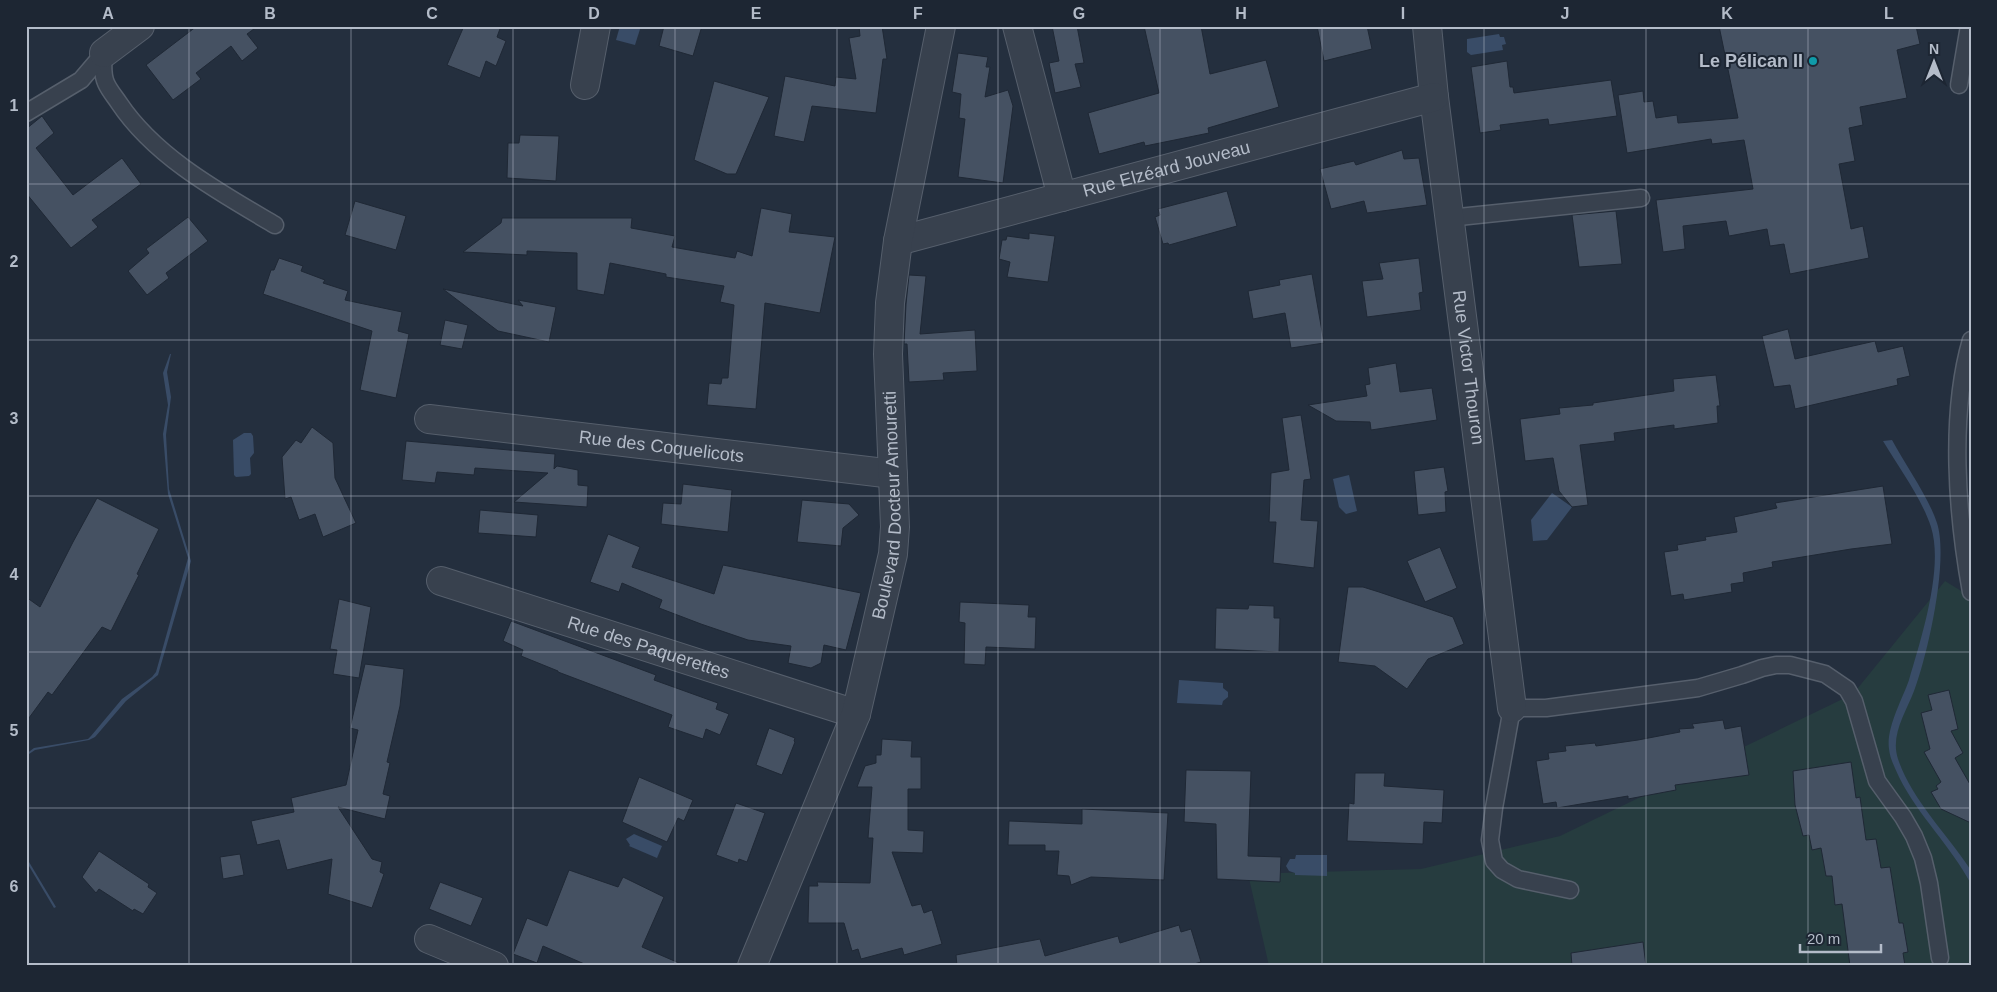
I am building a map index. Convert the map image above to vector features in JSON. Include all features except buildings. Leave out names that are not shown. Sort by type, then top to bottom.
[{"type":"street","points":[[104,53],[140,26]]},
{"type":"street","points":[[585,85],[596,26]]},
{"type":"street","name":"Boulevard Docteur Amouretti","points":[[752,966],[856,714],[893,554],[895,527],[889,325],[898,242],[941,26]]},
{"type":"street","points":[[1017,26],[1062,197]]},
{"type":"street","name":"Rue Victor Thouron","points":[[1427,26],[1449,218],[1512,708]]},
{"type":"street","name":"Rue Elzéard Jouveau","points":[[898,242],[1434,97]]},
{"type":"street","name":"Rue des Coquelicots","points":[[429,419],[893,474]]},
{"type":"street","name":"Rue des Paquerettes","points":[[441,581],[856,714]]},
{"type":"street","points":[[429,939],[494,966]]},
{"type":"lane","points":[[1959,85],[1969,26]]},
{"type":"lane","points":[[26,113],[81,80],[104,53]]},
{"type":"lane","points":[[104,53],[103,69],[106,83],[137,128],[190,171],[275,225]]},
{"type":"lane","points":[[1449,218],[1641,198]]},
{"type":"lane","points":[[1971,340],[1966,356],[1961,389],[1958,448],[1962,528],[1971,592]]},
{"type":"lane","points":[[1570,890],[1518,879],[1502,870],[1494,861],[1490,840],[1512,708],[1546,708],[1698,688],[1742,676],[1762,668],[1790,666],[1825,674],[1846,689],[1854,701],[1877,781],[1903,817],[1923,858],[1929,883],[1940,958]]},
{"type":"green space","points":[[1945,581],[1971,597],[1971,966],[1269,966],[1248,874],[1421,869],[1560,836],[1853,694]]},
{"type":"water","points":[[620,26],[641,26],[635,45],[616,40]]},
{"type":"water","points":[[1499,34],[1500,37],[1504,37],[1506,44],[1502,45],[1503,50],[1471,55],[1467,52],[1467,39]]},
{"type":"water","points":[[170,354],[167,372],[171,397],[166,435],[169,489],[191,561],[158,675],[126,701],[95,737],[89,740],[35,750],[26,756],[34,748],[88,739],[122,699],[156,672],[188,558],[168,494],[163,434],[168,405],[163,373]]},
{"type":"water","points":[[244,433],[251,433],[253,436],[254,453],[250,458],[251,474],[249,476],[236,477],[234,475],[233,440]]},
{"type":"water","points":[[1892,440],[1923,492],[1937,523],[1940,539],[1939,583],[1931,631],[1920,675],[1897,732],[1896,750],[1898,759],[1911,787],[1971,871],[1971,884],[1907,792],[1894,767],[1890,753],[1889,741],[1892,723],[1909,680],[1925,624],[1935,562],[1934,544],[1927,516],[1916,494],[1883,441]]},
{"type":"water","points":[[1349,475],[1357,511],[1346,514],[1339,507],[1333,479]]},
{"type":"water","points":[[1552,493],[1572,507],[1547,540],[1533,541],[1531,520]]},
{"type":"water","points":[[1179,680],[1223,683],[1223,688],[1228,692],[1228,697],[1223,701],[1222,705],[1177,703]]},
{"type":"water","points":[[634,834],[662,846],[657,858],[629,846],[626,839]]},
{"type":"water","points":[[1296,855],[1327,855],[1327,876],[1295,875],[1295,873],[1289,871],[1286,866],[1290,859],[1295,859]]},
{"type":"water","points":[[26,857],[56,907],[54,908],[26,861]]},
{"type":"place","name":"Le Pélican II","points":[[1813,61]]}]
